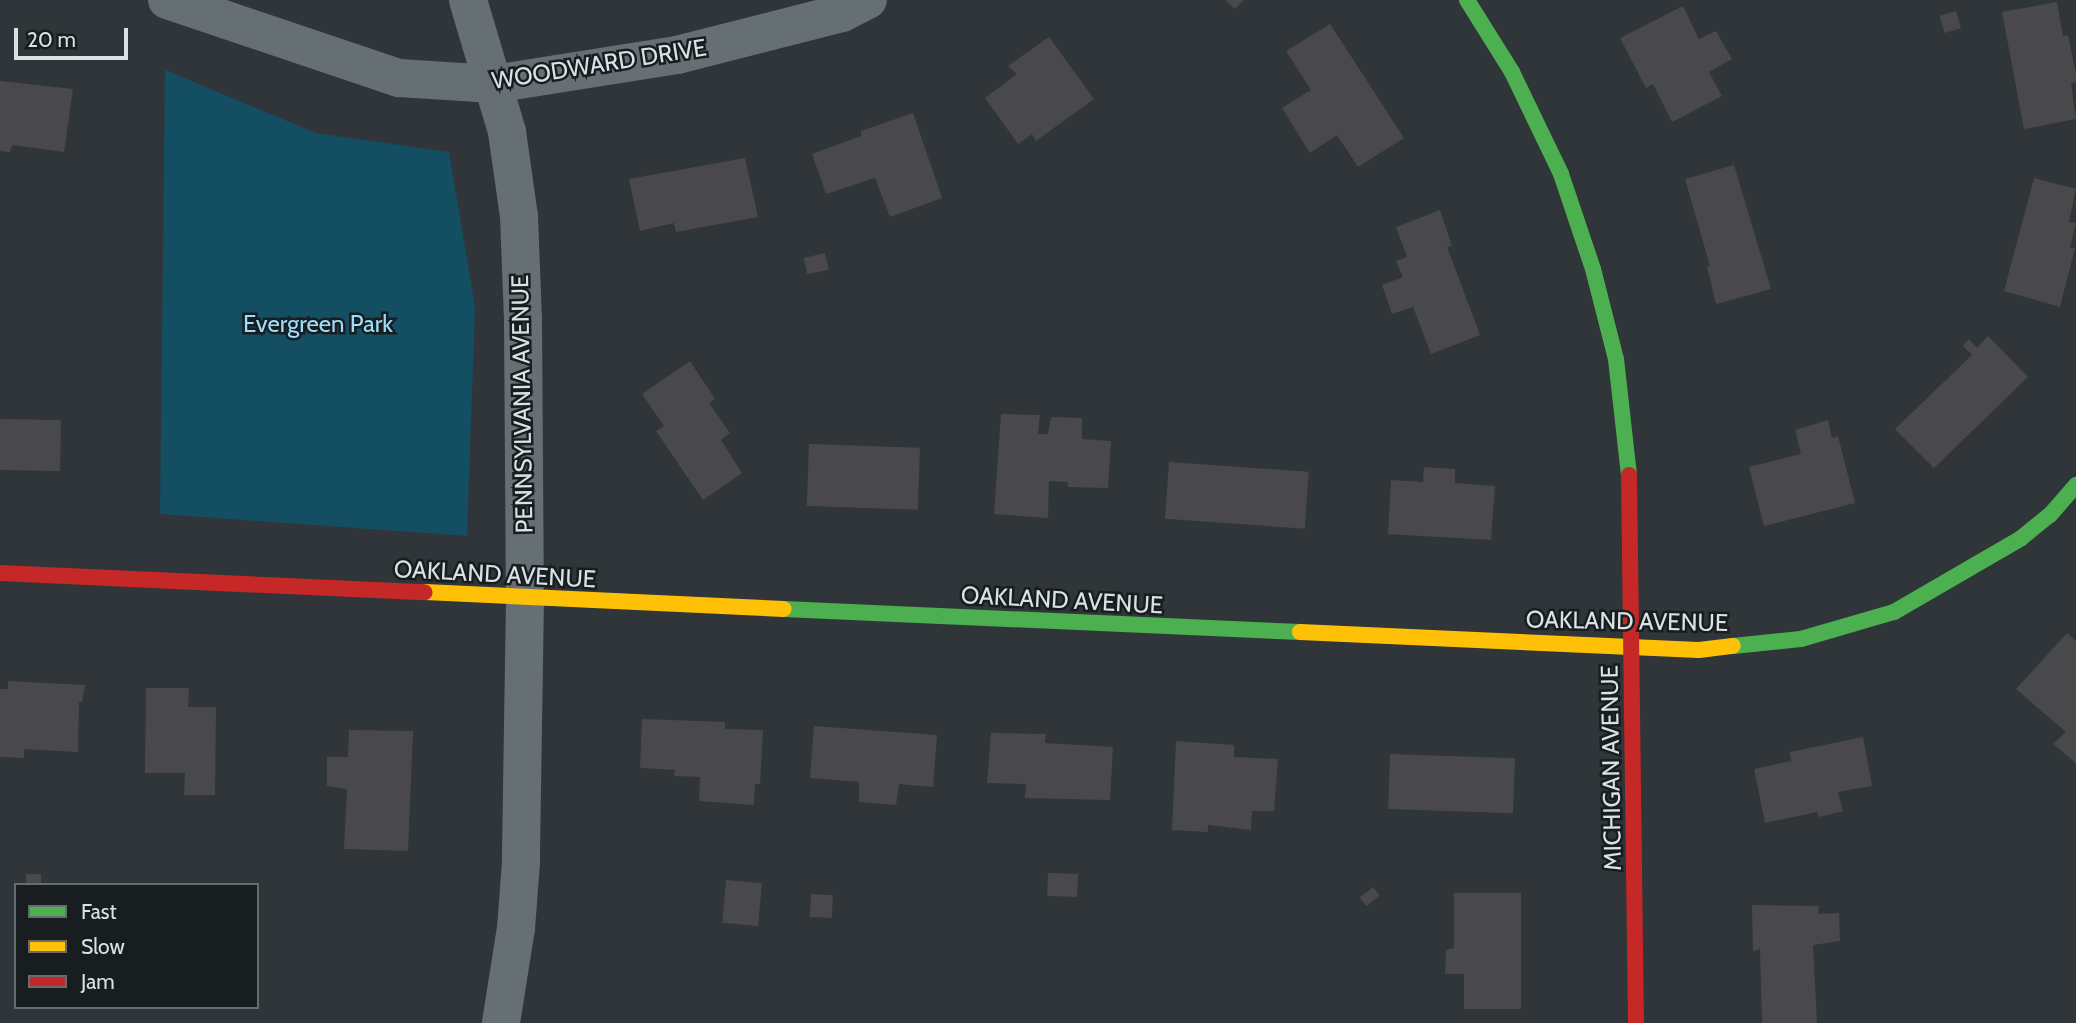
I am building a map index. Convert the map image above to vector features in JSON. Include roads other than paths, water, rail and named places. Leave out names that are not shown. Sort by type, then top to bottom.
[{"type":"street","name":"WOODWARD DRIVE","points":[[167,0],[399,78],[494,84],[677,55],[842,13],[868,0]]},
{"type":"street","name":"PENNSYLVANIA AVENUE","points":[[468,0],[507,132],[519,216],[525,599],[521,862],[516,928],[501,1023]]},
{"type":"street","name":"MICHIGAN AVENUE","points":[[1467,0],[1512,72],[1561,174],[1593,269],[1616,359],[1629,457],[1636,1023]]},
{"type":"street","name":"OAKLAND AVENUE","points":[[0,573],[525,599],[1699,650],[1801,639],[1894,612],[2020,539],[2050,515],[2076,486]]},
{"type":"park label","name":"Evergreen Park","points":[[318,324]]}]
